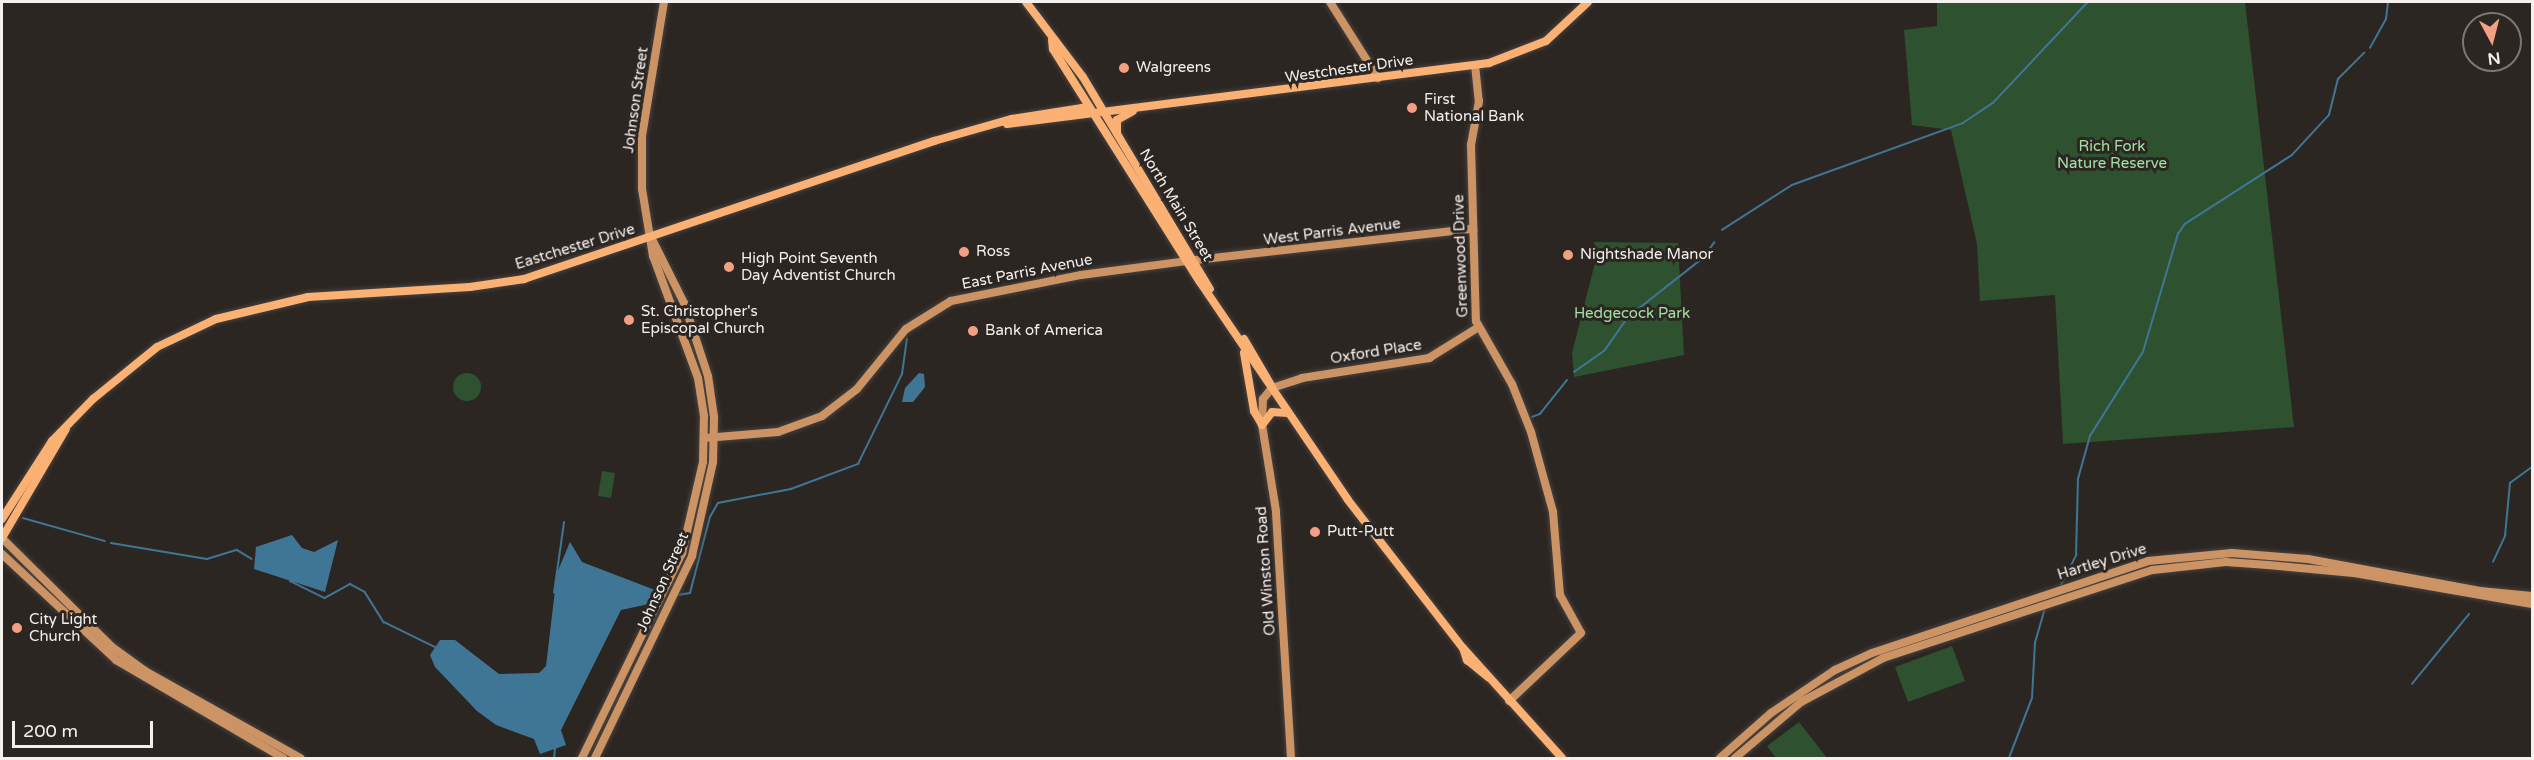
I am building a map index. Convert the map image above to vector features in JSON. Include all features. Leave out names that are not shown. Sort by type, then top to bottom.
[{"type":"main road","name":"North Main Street","points":[[1026,2],[1052,40],[1075,84],[1118,137],[1242,347],[1272,388]]},
{"type":"main road","name":"Westchester Drive","points":[[1098,112],[1475,65],[1539,45],[1572,22],[1588,2]]},
{"type":"main road","name":"North Main Street","points":[[1052,40],[1061,45],[1098,112],[1288,413],[1384,549],[1467,653],[1562,759]]},
{"type":"main road","points":[[1053,112],[1073,105],[1075,84]]},
{"type":"main road","points":[[1118,137],[1116,124],[1121,116],[1152,106]]},
{"type":"main road","name":"Eastchester Drive","points":[[2,519],[52,441],[93,399],[157,347],[244,309],[308,297],[508,282],[650,238],[893,154],[1053,112],[1082,108],[1098,112]]},
{"type":"main road","name":"Eastchester Drive","points":[[1007,124],[1098,112]]},
{"type":"main road","points":[[1242,347],[1254,411],[1262,425],[1272,412],[1288,413]]},
{"type":"main road","name":"Eastchester Drive","points":[[2,538],[66,429]]},
{"type":"street","name":"Johnson Street","points":[[582,759],[682,553],[698,496],[705,438],[698,378],[656,264],[650,238],[641,158],[664,2]]},
{"type":"street","points":[[1329,2],[1378,78]]},
{"type":"street","name":"Greenwood Drive","points":[[1475,65],[1479,92],[1471,145],[1477,328],[1512,384],[1535,442],[1553,512],[1560,595],[1581,628],[1578,639],[1509,701]]},
{"type":"street","name":"West Parris Avenue","points":[[1191,260],[1473,229]]},
{"type":"street","name":"Johnson Street","points":[[595,759],[692,556],[706,510],[715,437],[713,400],[700,349],[676,285],[650,238]]},
{"type":"street","name":"East Parris Avenue","points":[[705,438],[778,432],[825,415],[857,389],[906,329],[951,301],[1081,274],[1191,260]]},
{"type":"street","name":"Oxford Place","points":[[1272,388],[1302,378],[1420,361],[1477,328]]},
{"type":"street","name":"Old Winston Road","points":[[1272,388],[1260,405],[1276,511],[1291,759]]},
{"type":"street","points":[[2,538],[112,646],[145,671],[300,759]]},
{"type":"street","name":"Hartley Drive","points":[[1720,759],[1771,713],[1835,670],[1872,652],[2148,561],[2232,553],[2308,559],[2480,591],[2532,596]]},
{"type":"street","points":[[2,554],[116,660],[283,759]]},
{"type":"street","name":"Hartley Drive","points":[[1735,759],[1777,719],[1839,679],[1883,658],[2073,594],[2153,570],[2226,562],[2354,573],[2532,604]]},
{"type":"green space","name":"Rich Fork Nature Reserve","points":[[1937,2],[2245,2],[2294,427],[2063,444],[2055,295],[1980,301],[1977,244],[1951,130],[1912,125],[1904,30],[1937,26]]},
{"type":"green space","name":"Hedgecock Park","points":[[1594,242],[1678,243],[1679,248],[1695,248],[1679,263],[1684,355],[1574,377],[1572,353],[1596,259]]},
{"type":"green space","points":[[467,373],[477,377],[481,387],[477,397],[467,401],[457,397],[453,387],[457,377]]},
{"type":"green space","points":[[602,471],[615,473],[611,498],[598,496]]},
{"type":"green space","points":[[1952,646],[1965,681],[1908,702],[1895,667]]},
{"type":"green space","points":[[1799,722],[1827,758],[1776,758],[1767,746]]},
{"type":"water","points":[[919,373],[924,374],[925,387],[913,402],[902,402],[905,388]]},
{"type":"water","points":[[292,535],[302,548],[314,552],[338,540],[325,592],[254,569],[256,547]]},
{"type":"water","points":[[570,542],[582,562],[655,590],[649,604],[621,610],[561,730],[566,745],[540,754],[534,739],[496,725],[477,711],[435,667],[430,655],[440,640],[455,640],[499,674],[539,673],[546,666],[557,573]]},
{"type":"waterway","points":[[1722,230],[1792,185],[1963,123],[1993,103],[2088,2]]},
{"type":"waterway","points":[[2370,48],[2386,19],[2388,2]]},
{"type":"waterway","points":[[2061,585],[2076,555],[2078,479],[2090,436],[2143,352],[2178,234],[2185,224],[2292,155],[2329,115],[2338,79],[2364,53]]},
{"type":"waterway","points":[[1574,372],[1605,350],[1628,317],[1703,258],[1714,243]]},
{"type":"waterway","points":[[678,595],[690,593],[710,517],[718,503],[791,489],[858,464],[902,374],[907,339]]},
{"type":"waterway","points":[[1532,417],[1540,414],[1567,380]]},
{"type":"waterway","points":[[2493,562],[2505,536],[2510,483],[2532,467]]},
{"type":"waterway","points":[[23,518],[105,541]]},
{"type":"waterway","points":[[554,593],[564,523]]},
{"type":"waterway","points":[[111,543],[207,559],[237,550],[252,559]]},
{"type":"waterway","points":[[290,581],[325,598],[350,584],[365,592],[384,622],[437,648]]},
{"type":"waterway","points":[[2009,758],[2032,698],[2035,643],[2045,609]]},
{"type":"waterway","points":[[2412,684],[2469,614]]},
{"type":"waterway","points":[[554,758],[555,748]]},
{"type":"place","name":"Walgreens","points":[[1124,68]]},
{"type":"place","name":"First National Bank","points":[[1412,108]]},
{"type":"place","name":"Ross","points":[[964,252]]},
{"type":"place","name":"Nightshade Manor","points":[[1568,255]]},
{"type":"place","name":"High Point Seventh Day Adventist Church","points":[[729,267]]},
{"type":"place","name":"St. Christopher's Episcopal Church","points":[[629,320]]},
{"type":"place","name":"Bank of America","points":[[973,331]]},
{"type":"place","name":"Putt-Putt","points":[[1315,532]]},
{"type":"place","name":"City Light Church","points":[[17,628]]}]
